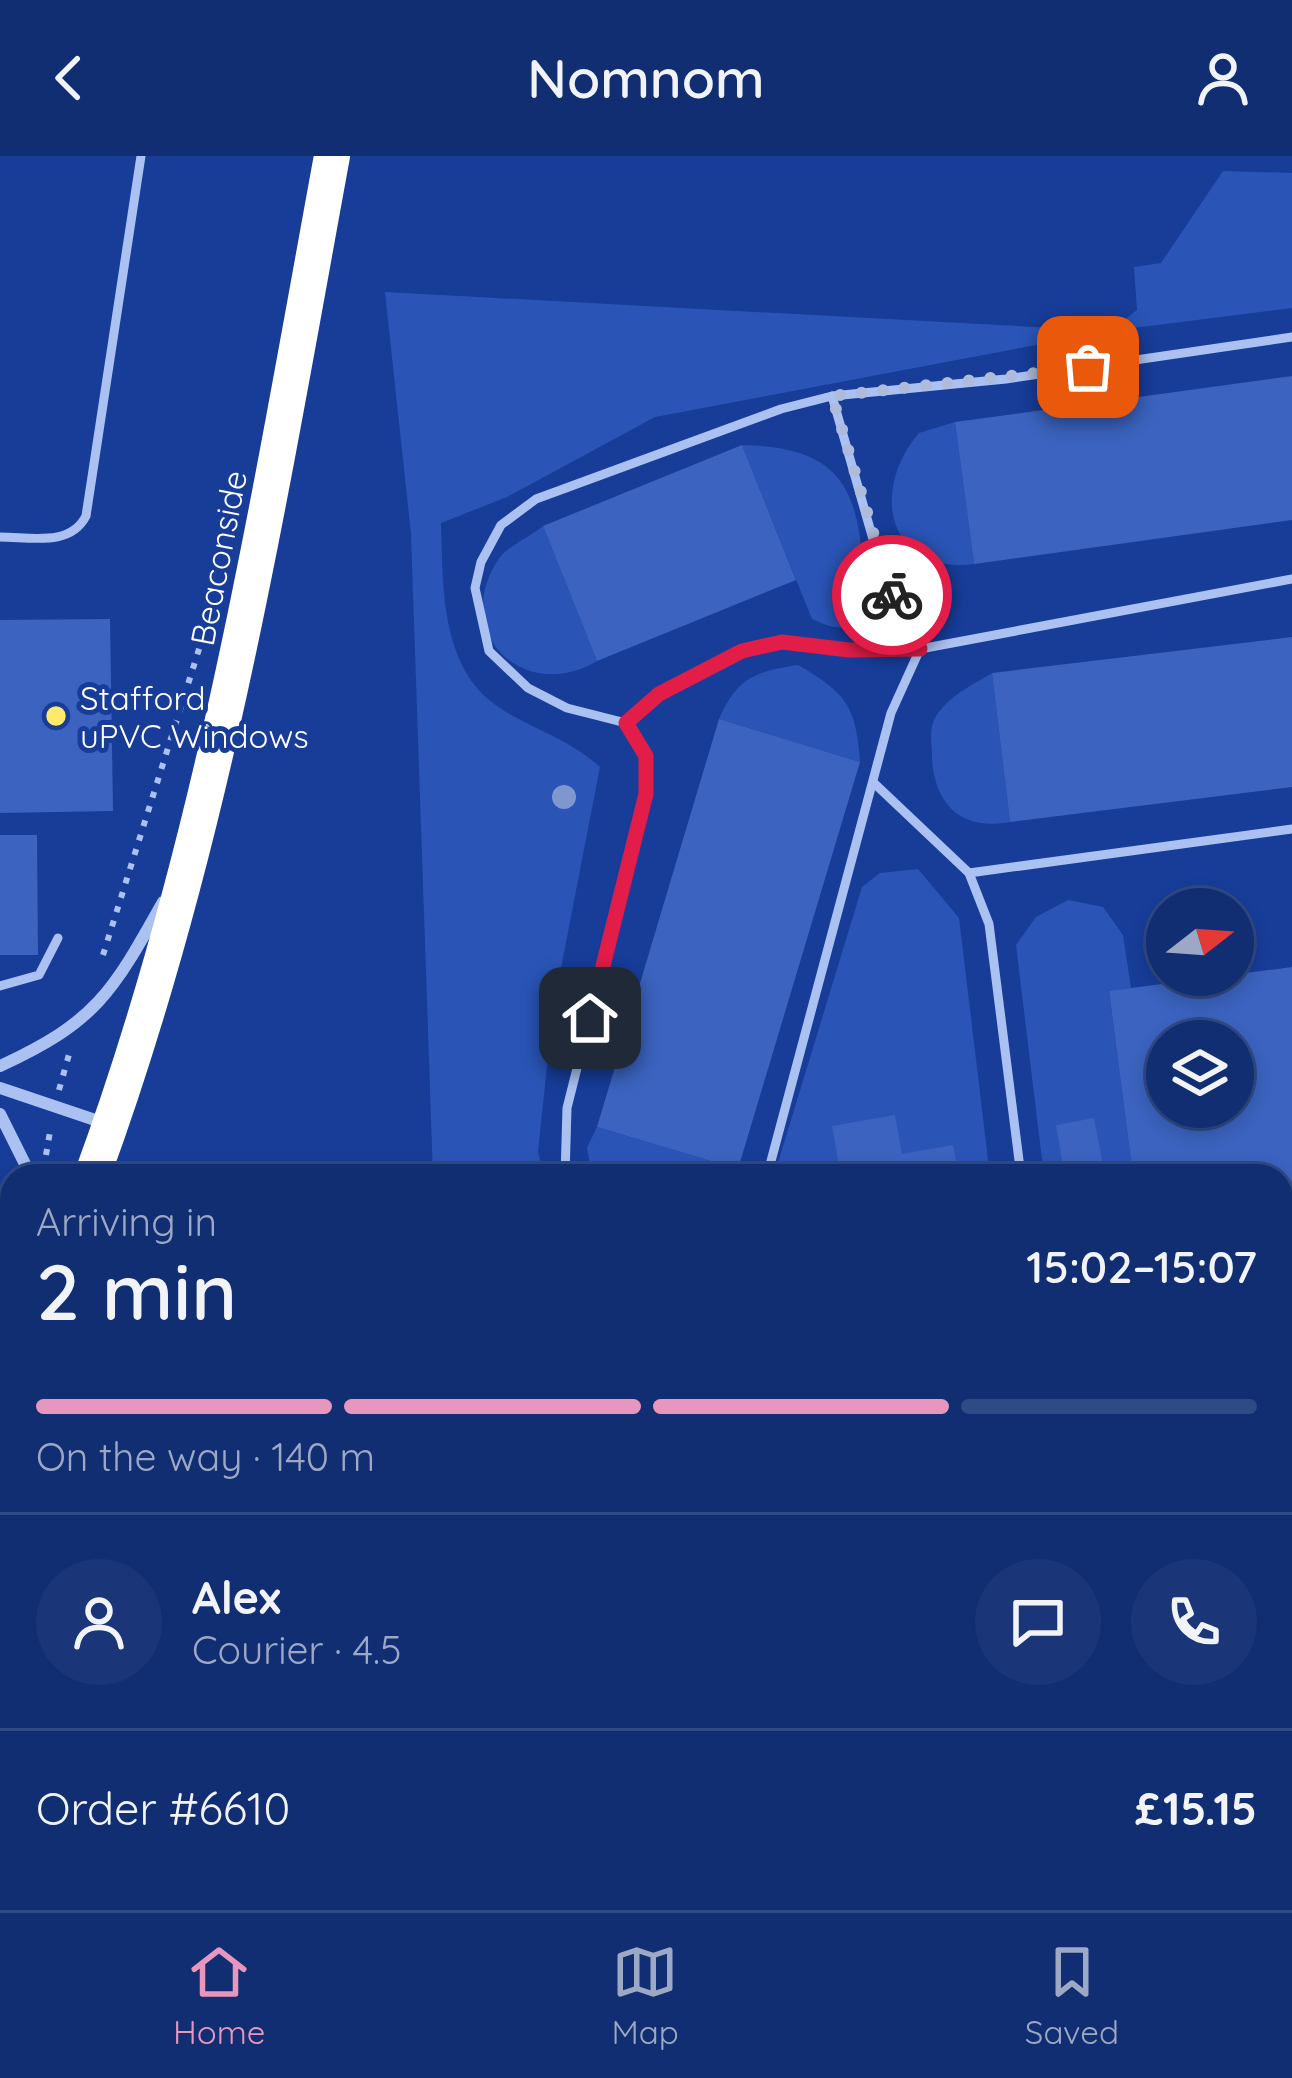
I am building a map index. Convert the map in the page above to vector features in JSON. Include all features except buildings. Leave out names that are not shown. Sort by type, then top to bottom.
[{"type":"highway","name":"Beaconside","points":[[96,1164],[189,855],[241,650],[332,156]]},
{"type":"street","points":[[0,1066],[66,1035],[102,1000],[189,855]]},
{"type":"street","points":[[0,1088],[111,1125]]},
{"type":"street","points":[[0,1114],[25,1164]]},
{"type":"lane","points":[[0,537],[63,538],[80,529],[86,515],[142,156]]},
{"type":"lane","points":[[565,1164],[567,1108],[646,794],[646,756],[626,723],[567,708],[529,688],[489,651],[475,588],[481,562],[501,525],[536,499],[781,409],[832,396],[1006,379],[1292,337]]},
{"type":"lane","points":[[832,396],[884,574],[920,649]]},
{"type":"lane","points":[[626,723],[659,694],[742,651],[782,642],[849,650],[920,649],[1292,580]]},
{"type":"lane","points":[[770,1164],[891,712],[920,649]]},
{"type":"lane","points":[[875,784],[969,873],[988,924],[1019,1164]]},
{"type":"lane","points":[[969,873],[1292,829]]},
{"type":"lane","points":[[0,986],[39,975],[58,938]]},
{"type":"path","points":[[98,967],[210,614]]},
{"type":"shaded area","points":[[1223,171],[1292,173],[1292,308],[1110,331],[1137,310],[1134,267],[1161,263]]},
{"type":"shaded area","points":[[385,292],[1110,331],[655,417],[507,497],[441,523],[447,617],[472,682],[501,708],[600,767],[553,1009],[538,1152],[542,1164],[433,1164],[411,534]]},
{"type":"shaded area","points":[[955,422],[974,564],[945,564],[922,556],[906,543],[892,503],[894,479],[919,433]]},
{"type":"shaded area","points":[[742,445],[813,458],[834,473],[848,493],[861,546],[867,614],[854,625],[834,627],[812,619]]},
{"type":"shaded area","points":[[543,526],[597,661],[569,672],[543,674],[520,667],[502,654],[489,635],[483,612],[486,587],[498,560]]},
{"type":"shaded area","points":[[798,665],[846,703],[860,762],[719,719],[733,694],[749,679]]},
{"type":"shaded area","points":[[992,673],[1010,822],[993,824],[965,818],[945,801],[934,774],[931,738],[934,720],[945,705]]},
{"type":"shaded area","points":[[918,869],[959,918],[989,1164],[778,1164],[862,887],[880,873]]},
{"type":"shaded area","points":[[1068,900],[1103,907],[1123,935],[1131,988],[1109,992],[1131,1164],[1043,1164],[1016,945],[1036,917]]},
{"type":"shaded area","points":[[597,1127],[721,1164],[590,1164],[587,1148]]},
{"type":"way so far","points":[[892,595],[832,396],[878,395],[1088,367]]},
{"type":"place","name":"Stafford uPVC Windows","points":[[56,716]]},
{"type":"route","points":[[590,1018],[646,794],[646,756],[626,723],[659,694],[742,651],[782,642],[849,650],[920,649],[892,595]]}]
